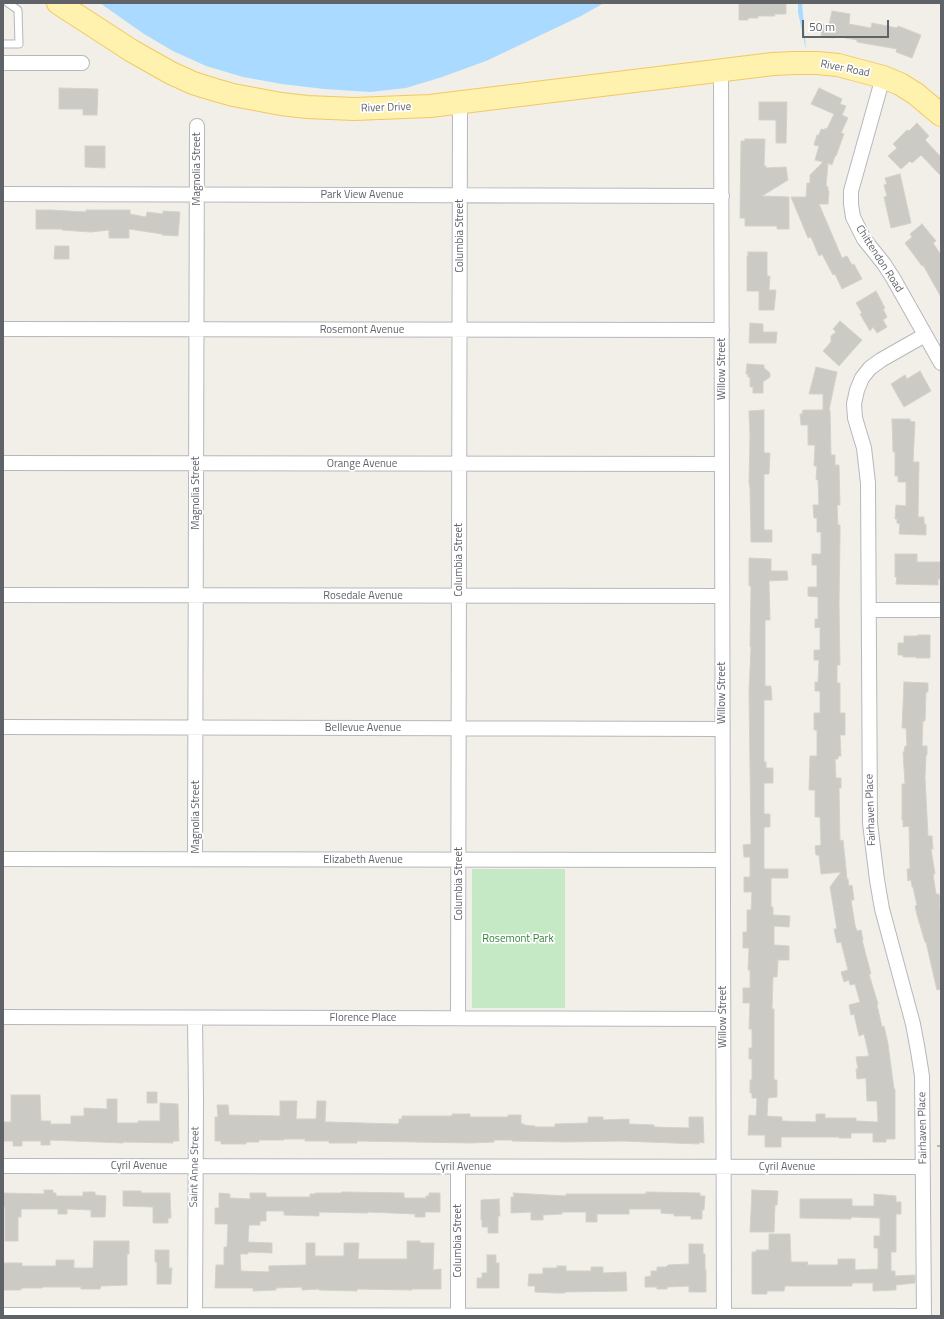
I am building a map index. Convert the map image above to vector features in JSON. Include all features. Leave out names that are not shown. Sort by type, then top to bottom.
[{"type":"main road","name":"River Drive","points":[[58,3],[132,51],[171,73],[193,83],[234,95],[280,104],[330,109],[386,109],[460,103],[729,69]]},
{"type":"main road","name":"River Road","points":[[729,69],[773,64],[817,63],[838,66],[883,77],[900,84],[916,94],[941,115]]},
{"type":"street","points":[[3,63],[82,63]]},
{"type":"street","name":"Willow Street","points":[[724,1316],[722,196],[729,69]]},
{"type":"street","name":"Chittendon Road","points":[[883,77],[854,177],[851,191],[853,217],[864,239],[894,278],[941,363]]},
{"type":"street","name":"Columbia Street","points":[[458,1018],[460,103]]},
{"type":"street","name":"Magnolia Street","points":[[196,859],[197,126]]},
{"type":"street","name":"Park View Avenue","points":[[3,194],[722,196]]},
{"type":"street","name":"Rosemont Avenue","points":[[3,329],[722,330]]},
{"type":"street","name":"Fairhaven Place","points":[[924,1316],[922,1096],[918,1051],[913,1024],[882,909],[872,851],[870,802],[868,483],[864,448],[855,418],[854,404],[857,390],[862,378],[870,368],[881,360],[925,335]]},
{"type":"street","name":"Orange Avenue","points":[[3,463],[722,464]]},
{"type":"street","name":"Rosedale Avenue","points":[[3,595],[722,596]]},
{"type":"street","points":[[869,610],[941,610]]},
{"type":"street","name":"Bellevue Avenue","points":[[3,727],[722,729]]},
{"type":"street","name":"Elizabeth Avenue","points":[[3,859],[722,860]]},
{"type":"street","name":"Florence Place","points":[[3,1017],[723,1019]]},
{"type":"street","name":"Saint Anne Street","points":[[195,1018],[195,1316]]},
{"type":"street","name":"Cyril Avenue","points":[[3,1166],[923,1167]]},
{"type":"street","name":"Columbia Street","points":[[458,1167],[458,1316]]},
{"type":"street","points":[[3,1315],[924,1316]]},
{"type":"lane","points":[[3,44],[18,44],[18,10],[8,3]]},
{"type":"green space","name":"Rosemont Park","points":[[472,869],[565,869],[565,1008],[472,1008]]},
{"type":"water","points":[[100,3],[604,3],[581,16],[486,61],[406,88],[370,92],[282,84],[243,77],[206,66],[173,51],[144,34]]},
{"type":"water","points":[[798,3],[802,3],[806,50],[798,12]]},
{"type":"building","points":[[739,3],[786,3],[786,14],[774,14],[775,16],[758,16],[758,18],[739,20]]},
{"type":"building","points":[[832,11],[850,14],[849,24],[871,28],[872,23],[897,28],[898,26],[921,35],[912,58],[896,52],[897,49],[857,42],[857,40],[835,36],[834,38],[821,36],[823,24],[829,25]]},
{"type":"building","points":[[59,88],[98,89],[97,115],[83,115],[83,109],[59,109]]},
{"type":"building","points":[[819,88],[842,99],[840,104],[846,106],[842,115],[848,118],[841,133],[844,134],[832,165],[828,163],[826,186],[828,187],[829,191],[828,204],[819,204],[842,258],[847,256],[852,265],[854,264],[862,279],[842,289],[835,274],[833,275],[822,254],[819,256],[811,237],[808,238],[791,197],[806,197],[807,183],[810,183],[810,175],[823,162],[815,160],[819,146],[814,145],[817,135],[819,135],[821,129],[827,129],[834,114],[811,104]]},
{"type":"building","points":[[759,102],[787,102],[786,143],[776,143],[776,120],[759,120]]},
{"type":"building","points":[[917,123],[929,136],[925,140],[941,157],[941,176],[921,155],[912,163],[910,161],[901,169],[888,156],[897,148],[893,144],[907,130],[909,131]]},
{"type":"building","points":[[745,139],[765,139],[764,166],[766,166],[766,168],[786,167],[788,180],[762,196],[789,197],[789,229],[777,229],[777,226],[745,226],[745,218],[740,218],[741,141],[745,141]]},
{"type":"building","points":[[85,146],[105,146],[105,168],[85,167]]},
{"type":"building","points":[[900,174],[911,223],[891,228],[884,197],[887,196],[884,185],[887,184],[885,178]]},
{"type":"building","points":[[36,210],[86,212],[86,210],[130,210],[130,214],[146,217],[147,212],[163,214],[163,211],[180,212],[178,236],[162,235],[129,229],[129,238],[109,238],[109,230],[91,232],[62,229],[36,229]]},
{"type":"building","points":[[922,224],[936,241],[933,243],[941,255],[941,297],[923,265],[922,266],[905,243],[912,237],[910,234]]},
{"type":"building","points":[[55,246],[69,246],[69,259],[54,259]]},
{"type":"building","points":[[748,252],[767,252],[767,276],[770,276],[769,290],[776,290],[774,310],[759,310],[759,291],[747,291]]},
{"type":"building","points":[[876,291],[885,308],[883,309],[887,317],[883,320],[887,327],[877,333],[873,327],[870,331],[860,314],[862,313],[856,303]]},
{"type":"building","points":[[840,321],[862,340],[839,366],[823,351],[831,342],[831,336],[836,332],[833,329]]},
{"type":"building","points":[[750,323],[763,324],[763,332],[777,332],[776,343],[749,343]]},
{"type":"building","points":[[747,364],[764,365],[764,368],[770,373],[770,377],[763,382],[763,393],[753,393],[753,387],[750,387],[750,377],[746,374]]},
{"type":"building","points":[[816,367],[837,372],[829,410],[831,455],[835,455],[835,465],[839,465],[840,505],[837,505],[838,525],[840,525],[840,665],[837,665],[837,683],[840,683],[840,713],[845,713],[845,735],[840,735],[841,756],[838,756],[838,759],[835,759],[836,778],[841,778],[841,788],[839,788],[840,841],[843,840],[847,879],[849,886],[852,885],[854,900],[851,900],[855,925],[857,931],[861,930],[862,940],[871,974],[869,974],[878,1004],[882,1027],[884,1026],[888,1044],[895,1089],[895,1139],[886,1139],[886,1142],[873,1142],[873,1133],[851,1133],[851,1138],[781,1137],[781,1147],[765,1147],[765,1135],[748,1135],[749,1115],[756,1116],[757,1098],[752,1098],[752,1093],[750,1093],[750,1080],[752,1080],[752,1059],[749,1059],[749,1048],[752,1048],[752,1029],[749,1029],[750,1003],[743,1003],[743,988],[750,988],[750,970],[748,970],[749,948],[743,948],[743,932],[747,932],[747,910],[751,910],[752,892],[744,892],[744,877],[750,877],[750,857],[744,857],[743,845],[751,844],[749,692],[751,586],[749,586],[749,558],[771,559],[771,571],[787,571],[788,580],[769,581],[770,620],[765,620],[765,686],[771,686],[772,700],[764,700],[764,762],[766,762],[766,768],[773,768],[773,783],[764,783],[764,814],[770,814],[770,827],[764,827],[764,869],[788,869],[788,878],[771,878],[771,907],[773,907],[773,915],[790,916],[789,927],[774,926],[774,945],[789,946],[789,960],[778,960],[777,977],[773,977],[772,1009],[774,1009],[774,1080],[777,1080],[777,1097],[768,1098],[767,1116],[782,1117],[782,1121],[816,1122],[816,1114],[825,1114],[825,1118],[856,1118],[856,1121],[878,1122],[877,1101],[867,1101],[866,1078],[857,1079],[856,1069],[858,1069],[856,1057],[869,1056],[864,1034],[859,1036],[854,1014],[851,1015],[849,1005],[860,1002],[855,984],[850,985],[849,980],[844,982],[841,972],[848,970],[841,942],[837,943],[834,929],[837,929],[830,887],[841,872],[821,874],[819,855],[816,855],[815,846],[821,845],[820,817],[815,817],[815,790],[809,790],[810,756],[817,756],[817,730],[814,730],[814,713],[820,713],[820,691],[815,691],[815,682],[818,682],[819,660],[814,660],[814,650],[820,650],[820,627],[815,628],[815,619],[818,619],[818,597],[808,596],[808,587],[817,587],[817,565],[812,565],[812,554],[821,554],[821,532],[817,532],[817,518],[814,518],[813,505],[819,505],[818,480],[816,479],[817,466],[814,466],[815,445],[808,445],[808,425],[801,425],[800,414],[802,414],[803,410],[823,410],[823,394],[809,394]]},
{"type":"building","points":[[920,371],[931,391],[904,407],[891,384],[905,375],[907,379]]},
{"type":"building","points":[[764,410],[764,453],[770,453],[769,474],[764,474],[764,530],[772,530],[772,542],[751,542],[749,411]]},
{"type":"building","points":[[892,419],[910,419],[910,421],[915,422],[913,462],[919,462],[918,517],[924,517],[924,524],[926,524],[926,535],[899,534],[900,524],[897,523],[897,519],[895,519],[896,505],[906,506],[906,482],[898,482],[898,476],[895,476],[895,452],[893,452]]},
{"type":"building","points":[[895,554],[917,554],[917,562],[940,562],[940,579],[938,579],[938,585],[896,584],[897,577],[895,577]]},
{"type":"building","points":[[930,635],[930,658],[903,657],[903,655],[898,655],[898,643],[904,643],[904,636]]},
{"type":"building","points":[[904,682],[928,683],[928,692],[926,692],[925,721],[923,721],[922,746],[927,746],[925,777],[928,836],[932,836],[933,849],[931,849],[935,874],[933,874],[936,894],[939,894],[941,916],[941,989],[937,990],[926,942],[917,915],[915,906],[917,905],[913,887],[911,880],[908,881],[907,869],[910,869],[909,826],[903,827],[902,820],[902,784],[905,784],[903,752],[905,746],[907,746],[906,728],[902,728]]},
{"type":"building","points":[[147,1092],[157,1092],[157,1103],[147,1103]]},
{"type":"building","points":[[11,1095],[40,1095],[41,1121],[51,1121],[50,1124],[71,1124],[71,1116],[84,1116],[84,1108],[107,1109],[107,1099],[117,1099],[117,1123],[160,1121],[160,1103],[178,1104],[179,1141],[173,1141],[173,1143],[123,1143],[50,1140],[50,1145],[41,1145],[41,1141],[22,1141],[22,1146],[13,1146],[13,1141],[4,1141],[3,1137],[3,1122],[11,1122]]},
{"type":"building","points":[[280,1101],[297,1101],[296,1119],[316,1119],[317,1101],[326,1101],[325,1122],[397,1124],[399,1123],[399,1119],[402,1119],[402,1116],[452,1116],[452,1114],[470,1114],[470,1117],[508,1117],[508,1115],[521,1115],[521,1124],[535,1127],[555,1127],[555,1124],[588,1123],[588,1117],[603,1117],[603,1120],[629,1119],[629,1124],[654,1125],[654,1127],[689,1128],[689,1117],[703,1117],[704,1143],[494,1140],[494,1142],[470,1143],[357,1141],[357,1143],[329,1143],[329,1141],[284,1139],[259,1140],[259,1142],[246,1142],[246,1144],[221,1144],[221,1141],[215,1141],[215,1117],[218,1117],[217,1105],[228,1105],[229,1115],[280,1116]]},
{"type":"building","points":[[44,1190],[53,1190],[53,1193],[56,1193],[56,1196],[83,1196],[83,1192],[95,1192],[95,1195],[106,1196],[105,1217],[91,1217],[91,1210],[67,1209],[67,1214],[58,1214],[58,1209],[21,1209],[21,1217],[18,1217],[18,1241],[5,1241],[5,1207],[3,1207],[3,1193],[44,1194]]},
{"type":"building","points":[[752,1190],[778,1191],[777,1205],[775,1205],[774,1232],[750,1232]]},
{"type":"building","points":[[123,1191],[141,1191],[141,1193],[170,1193],[171,1218],[168,1218],[168,1223],[153,1223],[153,1207],[123,1206]]},
{"type":"building","points":[[646,1192],[700,1193],[700,1196],[705,1196],[702,1219],[691,1219],[691,1216],[674,1216],[674,1214],[661,1213],[661,1209],[629,1209],[629,1214],[597,1214],[597,1222],[586,1222],[586,1212],[562,1212],[562,1214],[543,1215],[543,1220],[531,1220],[531,1212],[511,1213],[511,1197],[514,1197],[513,1193],[566,1196],[566,1194],[646,1194]]},
{"type":"building","points":[[219,1193],[230,1194],[230,1198],[250,1199],[250,1193],[266,1193],[266,1197],[310,1197],[310,1194],[315,1193],[404,1193],[404,1198],[426,1198],[426,1196],[429,1196],[429,1193],[440,1193],[440,1212],[425,1212],[425,1217],[415,1217],[415,1214],[368,1212],[319,1212],[319,1216],[284,1215],[284,1211],[266,1211],[266,1221],[260,1221],[260,1225],[249,1225],[248,1242],[272,1243],[272,1253],[248,1252],[248,1254],[240,1254],[241,1271],[269,1272],[269,1266],[306,1265],[306,1243],[315,1243],[315,1256],[344,1256],[344,1243],[359,1243],[358,1259],[407,1259],[407,1241],[420,1241],[420,1243],[434,1243],[433,1270],[441,1269],[441,1289],[357,1289],[357,1291],[319,1289],[302,1290],[302,1287],[253,1291],[253,1288],[215,1288],[216,1265],[224,1265],[224,1247],[227,1247],[228,1224],[215,1224],[215,1208],[219,1208]]},
{"type":"building","points":[[874,1194],[896,1196],[896,1202],[901,1202],[901,1214],[896,1214],[896,1252],[891,1252],[891,1271],[895,1271],[895,1276],[915,1275],[915,1283],[896,1285],[896,1290],[873,1291],[873,1283],[852,1283],[852,1286],[785,1286],[784,1291],[767,1291],[767,1294],[752,1294],[752,1252],[756,1252],[756,1250],[769,1250],[769,1234],[790,1234],[791,1262],[808,1262],[807,1265],[838,1265],[838,1259],[855,1259],[855,1270],[878,1269],[878,1248],[874,1248],[874,1236],[880,1236],[880,1218],[800,1218],[800,1199],[852,1199],[852,1206],[874,1206]]},
{"type":"building","points":[[499,1199],[500,1216],[498,1216],[498,1233],[488,1233],[488,1227],[482,1227],[481,1200]]},
{"type":"building","points":[[94,1241],[129,1241],[129,1254],[127,1254],[127,1285],[101,1286],[100,1289],[81,1289],[81,1287],[42,1287],[21,1288],[21,1290],[3,1290],[3,1263],[22,1263],[22,1266],[56,1266],[56,1260],[74,1260],[74,1268],[93,1268]]},
{"type":"building","points":[[689,1244],[703,1244],[706,1270],[706,1292],[689,1292],[689,1286],[667,1287],[667,1289],[645,1287],[645,1277],[651,1276],[651,1271],[657,1271],[657,1267],[689,1264]]},
{"type":"building","points":[[155,1250],[169,1250],[169,1268],[172,1268],[171,1284],[157,1284],[157,1262],[155,1262]]},
{"type":"building","points":[[487,1255],[496,1255],[496,1263],[499,1263],[499,1288],[477,1288],[477,1278],[482,1278],[482,1273],[487,1273]]},
{"type":"building","points":[[557,1266],[566,1266],[566,1271],[591,1271],[591,1267],[603,1267],[603,1273],[626,1272],[627,1291],[565,1293],[535,1292],[535,1286],[528,1286],[529,1274],[543,1274],[543,1268],[557,1268]]}]
